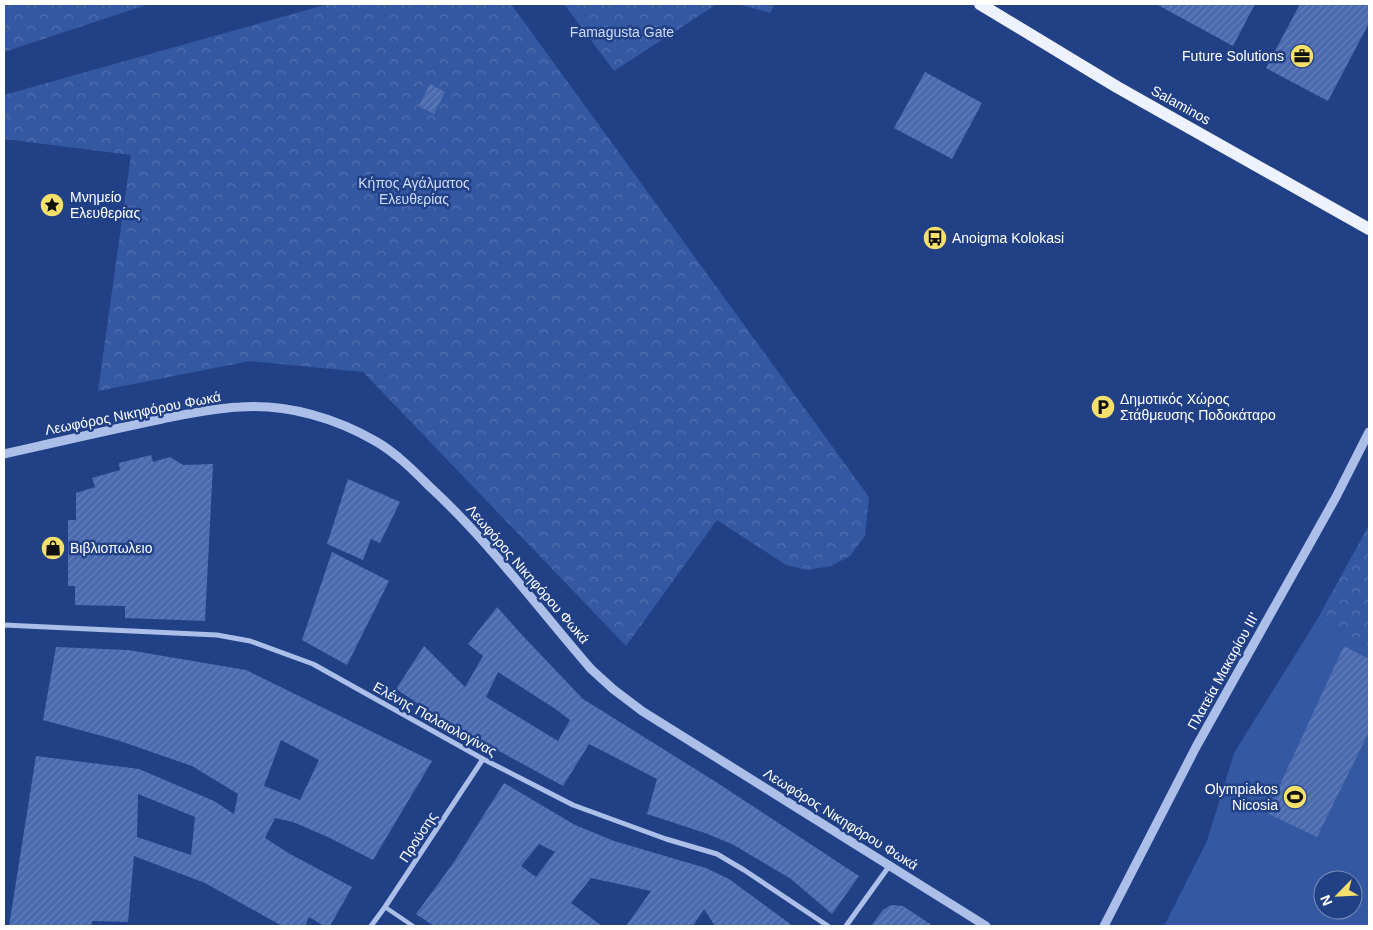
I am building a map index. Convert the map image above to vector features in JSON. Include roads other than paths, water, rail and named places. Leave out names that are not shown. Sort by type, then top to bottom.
[{"type":"main road","name":"Salaminos","points":[[980,4],[1118,87],[1369,229]]},
{"type":"street","name":"Λεωφόρος Νικηφόρου Φωκά","points":[[4,454],[150,421],[241,406],[275,407],[318,415],[354,430],[399,457],[451,506],[591,669],[613,689],[642,710],[986,926]]},
{"type":"street","name":"Πλατεία Μακαρίου ΙΙΙ'","points":[[1104,926],[1196,747],[1336,498],[1369,432]]},
{"type":"street","name":"Ελένης Παλαιολογίνας","points":[[4,626],[217,635],[250,641],[313,664],[483,759],[573,805],[666,840],[718,854],[828,926]]},
{"type":"street","name":"Προύσης","points":[[371,926],[483,759]]},
{"type":"street","points":[[846,926],[890,865]]},
{"type":"street","points":[[385,907],[413,926]]},
{"type":"place","name":"Future Solutions","points":[[1302,56]]},
{"type":"place","name":"Μνημείο Ελευθερίας","points":[[52,205]]},
{"type":"place","name":"Anoigma Kolokasi","points":[[935,238]]},
{"type":"place","name":"Δημοτικός Χώρος Στάθμευσης Ποδοκάταρο","points":[[1103,407]]},
{"type":"place","name":"Βιβλιοπωλειο","points":[[53,548]]},
{"type":"place","name":"Olympiakos Nicosia","points":[[1295,797]]},
{"type":"park label","name":"Famagusta Gate","points":[[622,32]]},
{"type":"park label","name":"Κήπος Αγάλματος Ελευθερίας","points":[[414,192]]}]
